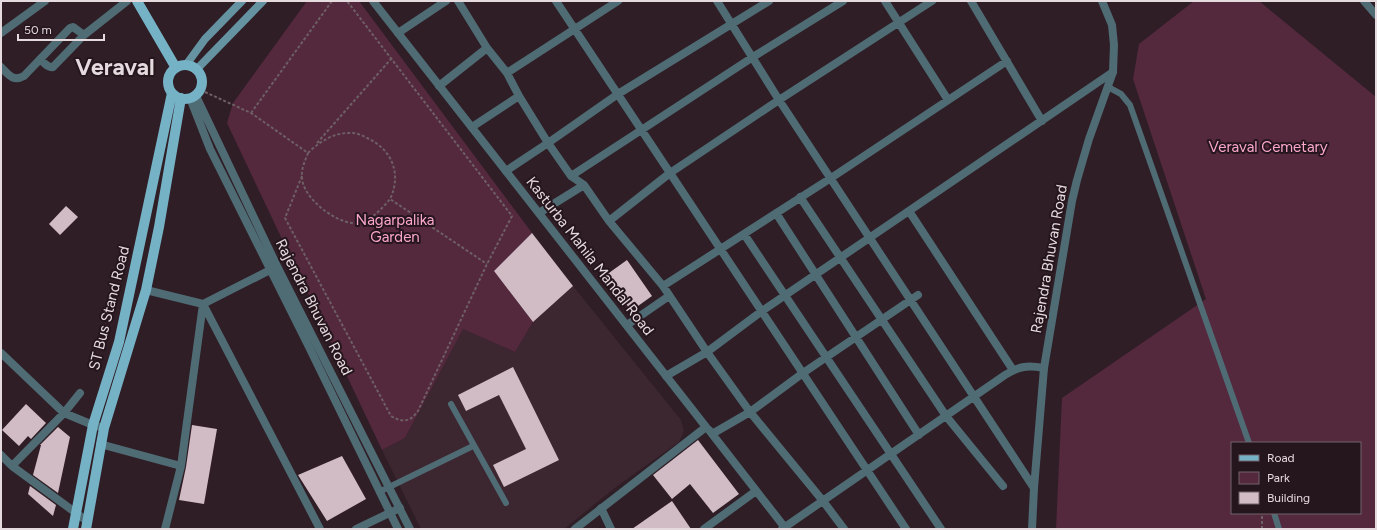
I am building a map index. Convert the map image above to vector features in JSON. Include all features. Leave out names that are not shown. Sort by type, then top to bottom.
[{"type":"main road","points":[[137,1],[181,66],[196,70],[200,74],[202,80],[192,95],[172,93],[168,86],[171,71],[181,66],[242,1]]},
{"type":"main road","points":[[196,70],[263,1]]},
{"type":"main road","name":"ST Bus Stand Road","points":[[73,529],[93,425],[118,342],[172,93]]},
{"type":"main road","name":"ST Bus Stand Road","points":[[86,525],[100,444],[146,290],[159,227],[192,95]]},
{"type":"street","points":[[1,33],[45,1]]},
{"type":"street","points":[[40,59],[47,65],[53,67],[84,35],[127,1]]},
{"type":"street","name":"Kasturba Mahila Mandal Road","points":[[373,1],[784,528]]},
{"type":"street","points":[[398,33],[446,1]]},
{"type":"street","points":[[458,1],[487,48],[507,73],[519,96],[548,143],[571,176],[584,185],[609,221],[663,286],[707,352],[750,412],[844,529]]},
{"type":"street","points":[[556,1],[906,529]]},
{"type":"street","points":[[507,73],[574,28],[618,1]]},
{"type":"street","points":[[717,1],[779,100],[1034,488]]},
{"type":"street","points":[[506,171],[618,94],[768,1]]},
{"type":"street","points":[[571,176],[753,57],[843,1]]},
{"type":"street","points":[[885,1],[948,100]]},
{"type":"street","points":[[609,221],[670,173],[779,100],[932,1]]},
{"type":"street","points":[[972,1],[1042,121]]},
{"type":"street","name":"Rajendra Bhuvan Road","points":[[1032,529],[1044,368],[1077,180],[1089,139],[1113,72],[1114,45],[1112,25],[1102,1]]},
{"type":"street","points":[[1364,1],[1376,15]]},
{"type":"street","points":[[1,67],[10,77],[18,79],[24,76],[70,28],[73,27],[84,35]]},
{"type":"street","points":[[439,86],[487,48]]},
{"type":"street","points":[[663,286],[831,178],[1007,61]]},
{"type":"street","points":[[666,376],[707,352],[785,295],[1113,72]]},
{"type":"street","name":"Rajendra Bhuvan Road","points":[[192,95],[312,345],[410,529]]},
{"type":"street","points":[[472,127],[519,96]]},
{"type":"street","points":[[539,213],[584,185]]},
{"type":"street","points":[[800,197],[946,416],[1003,486]]},
{"type":"street","points":[[909,211],[1013,370]]},
{"type":"street","points":[[776,213],[919,435]]},
{"type":"street","points":[[744,234],[941,529]]},
{"type":"street","points":[[146,290],[203,304],[274,268]]},
{"type":"street","points":[[712,434],[750,412],[803,373],[918,295]]},
{"type":"street","points":[[627,326],[669,296]]},
{"type":"street","points":[[165,529],[180,466],[203,304]]},
{"type":"street","points":[[203,304],[320,529]]},
{"type":"street","points":[[312,345],[389,513],[398,529]]},
{"type":"street","points":[[1,353],[64,413],[104,428]]},
{"type":"street","points":[[784,528],[1013,370],[1028,366],[1044,368]]},
{"type":"street","points":[[12,466],[64,413],[80,393]]},
{"type":"street","points":[[575,529],[706,427]]},
{"type":"street","points":[[100,444],[180,466]]},
{"type":"street","points":[[1,456],[76,514],[86,525]]},
{"type":"street","points":[[704,529],[756,491]]},
{"type":"street","points":[[356,529],[400,508]]},
{"type":"street","points":[[601,508],[612,529]]},
{"type":"lane","points":[[1108,87],[1121,94],[1130,105],[1249,442]]},
{"type":"lane","points":[[451,404],[506,503]]},
{"type":"lane","points":[[380,492],[473,446]]},
{"type":"lane","points":[[1274,514],[1280,529]]},
{"type":"path","points":[[251,114],[332,1]]},
{"type":"path","points":[[302,176],[286,218],[391,416],[398,420],[405,421],[413,419],[487,264],[512,216],[347,1]]},
{"type":"path","points":[[308,153],[318,143],[344,133],[354,133],[371,140],[387,152],[395,169],[395,184],[390,199],[375,216],[365,221],[353,223],[341,220],[317,205],[309,196],[303,185],[303,166],[308,153],[391,59]]},
{"type":"path","points":[[192,95],[251,114],[308,153]]},
{"type":"path","points":[[390,199],[487,264]]},
{"type":"path","points":[[1262,529],[1263,514]]},
{"type":"shaded area","points":[[573,286],[681,420],[684,431],[679,442],[616,487],[564,529],[421,529],[382,450],[405,438],[463,328],[515,352],[533,322]]},
{"type":"green space","name":"Nagarpalika Garden","points":[[307,1],[359,1],[532,233],[494,271],[533,322],[515,352],[463,329],[405,438],[382,450],[227,123],[233,103]]},
{"type":"green space","name":"Veraval Cemetary","points":[[1194,1],[1259,1],[1376,97],[1376,529],[1056,529],[1062,398],[1206,299],[1133,79],[1139,44]]},
{"type":"building","points":[[66,206],[78,217],[60,235],[49,224]]},
{"type":"building","points":[[532,233],[573,286],[533,322],[494,271]]},
{"type":"building","points":[[627,260],[652,296],[631,311],[606,275]]},
{"type":"building","points":[[513,367],[559,460],[504,487],[493,465],[526,449],[499,395],[466,411],[458,395]]},
{"type":"building","points":[[26,404],[46,423],[31,439],[28,436],[19,446],[2,430]]},
{"type":"building","points":[[192,425],[217,429],[204,504],[179,500],[186,467]]},
{"type":"building","points":[[58,427],[70,437],[58,493],[33,475],[40,445]]},
{"type":"building","points":[[698,440],[739,494],[713,513],[690,484],[672,499],[653,475]]},
{"type":"building","points":[[342,456],[366,499],[327,521],[298,475]]},
{"type":"building","points":[[30,486],[56,505],[53,516],[28,494]]},
{"type":"building","points":[[672,501],[691,529],[632,529]]},
{"type":"district","name":"Veraval","points":[[115,67]]}]
